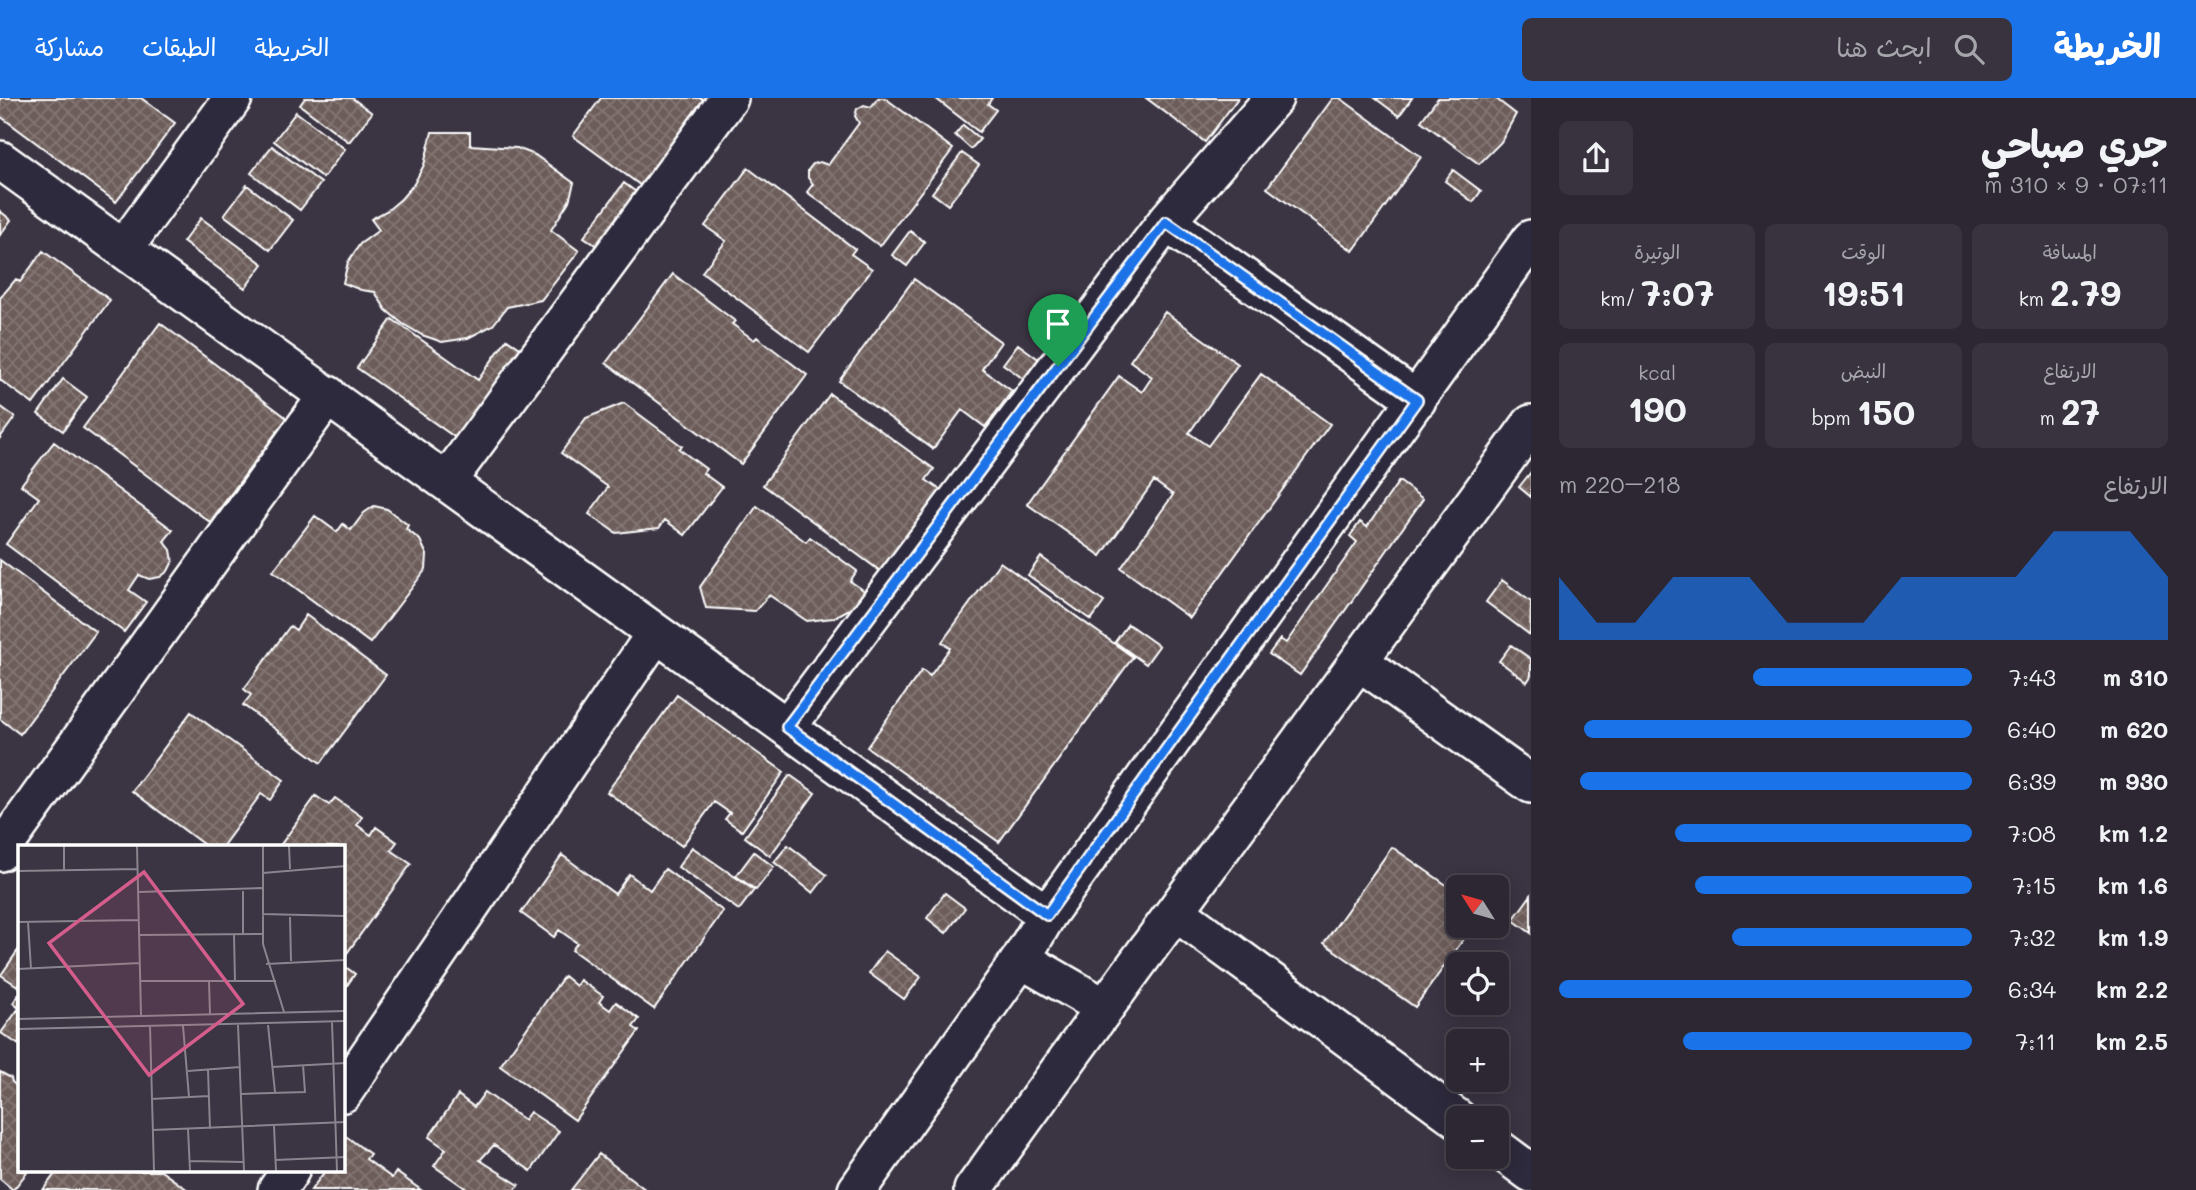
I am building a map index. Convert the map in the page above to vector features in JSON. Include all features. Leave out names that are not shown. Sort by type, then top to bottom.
[{"type":"street","points":[[124,248],[233,98]]},
{"type":"street","points":[[447,481],[729,98]]},
{"type":"street","points":[[787,727],[1166,222],[1273,98]]},
{"type":"street","points":[[0,160],[1047,915]]},
{"type":"street","points":[[1166,222],[1417,400]]},
{"type":"street","points":[[857,1190],[1021,958],[1047,915],[1531,239]]},
{"type":"street","points":[[0,852],[328,395]]},
{"type":"street","points":[[973,1190],[1531,424]]},
{"type":"street","points":[[345,1090],[656,633]]},
{"type":"street","points":[[1360,662],[1531,784]]},
{"type":"street","points":[[1176,912],[1446,1110]]},
{"type":"street","points":[[1021,958],[1104,1007]]},
{"type":"street","points":[[1509,1157],[1531,1173]]},
{"type":"street","points":[[277,1190],[289,1172]]},
{"type":"building","points":[[0,98],[141,98],[175,123],[116,202],[0,116]]},
{"type":"building","points":[[305,98],[352,98],[372,113],[349,142],[300,105]]},
{"type":"building","points":[[601,98],[701,98],[715,108],[651,193],[573,136]]},
{"type":"building","points":[[878,98],[885,98],[953,149],[880,246],[807,192],[813,184],[808,178],[808,170],[813,164],[820,162],[828,165],[859,123],[855,116],[857,109],[864,105],[871,107]]},
{"type":"building","points":[[935,98],[992,98],[988,104],[996,110],[979,132]]},
{"type":"building","points":[[1146,98],[1238,98],[1205,142]]},
{"type":"building","points":[[1333,98],[1340,98],[1421,157],[1353,251],[1267,188]]},
{"type":"building","points":[[1375,98],[1412,98],[1399,116]]},
{"type":"building","points":[[1438,98],[1495,98],[1516,114],[1501,142],[1479,164],[1421,121]]},
{"type":"building","points":[[296,112],[345,149],[323,178],[274,141]]},
{"type":"building","points":[[963,125],[980,139],[971,149],[955,135]]},
{"type":"building","points":[[432,132],[470,132],[470,145],[517,148],[535,155],[574,183],[569,201],[551,230],[579,251],[541,300],[507,307],[493,325],[468,338],[442,342],[403,324],[386,310],[375,292],[343,283],[348,262],[360,244],[379,230],[371,219],[388,210],[414,184],[424,165]]},
{"type":"building","points":[[272,146],[321,183],[300,210],[251,173]]},
{"type":"building","points":[[962,153],[979,165],[948,205],[932,193]]},
{"type":"building","points":[[748,168],[855,249],[851,254],[872,269],[809,352],[702,272],[726,241],[705,226]]},
{"type":"building","points":[[1453,170],[1481,191],[1473,202],[1445,181]]},
{"type":"building","points":[[624,183],[648,201],[608,254],[584,237]]},
{"type":"building","points":[[247,185],[293,220],[270,250],[224,215]]},
{"type":"building","points":[[0,211],[11,220],[0,235]]},
{"type":"building","points":[[201,218],[263,264],[245,288],[183,242]]},
{"type":"building","points":[[910,231],[925,242],[907,266],[892,255]]},
{"type":"building","points":[[43,251],[110,300],[33,404],[0,380],[0,298],[16,279],[20,282]]},
{"type":"building","points":[[673,274],[735,321],[732,324],[754,340],[757,337],[807,375],[741,464],[606,363]]},
{"type":"building","points":[[914,279],[1001,342],[982,369],[1012,391],[985,427],[962,410],[933,449],[839,381]]},
{"type":"building","points":[[1165,312],[1238,364],[1189,433],[1208,446],[1261,374],[1330,424],[1190,618],[1121,568],[1173,495],[1154,481],[1101,556],[1027,504],[1119,376],[1142,392],[1152,377],[1130,361]]},
{"type":"building","points":[[392,319],[478,380],[507,339],[527,353],[463,443],[357,368]]},
{"type":"building","points":[[160,323],[287,418],[210,522],[83,428]]},
{"type":"building","points":[[1018,344],[1048,366],[1033,386],[1003,364]]},
{"type":"building","points":[[63,379],[87,397],[63,431],[38,414]]},
{"type":"building","points":[[830,394],[934,469],[926,480],[946,494],[887,576],[763,485]]},
{"type":"building","points":[[624,403],[682,446],[679,449],[706,469],[703,473],[722,487],[685,535],[665,520],[659,528],[616,533],[589,514],[608,487],[561,453],[586,418]]},
{"type":"building","points":[[0,406],[15,417],[0,438]]},
{"type":"building","points":[[54,442],[173,530],[164,541],[171,550],[173,561],[168,571],[160,577],[149,579],[139,575],[129,590],[146,602],[124,632],[6,544],[39,498],[21,485]]},
{"type":"building","points":[[1531,472],[1531,497],[1519,487]]},
{"type":"building","points":[[1399,481],[1423,499],[1300,675],[1269,654],[1280,639],[1286,643],[1357,542],[1350,536],[1360,522],[1367,527]]},
{"type":"building","points":[[374,506],[387,509],[408,525],[406,529],[420,540],[427,555],[426,569],[370,643],[273,571],[315,516],[337,532],[343,524],[351,530],[364,513]]},
{"type":"building","points":[[757,506],[806,542],[810,537],[857,571],[850,581],[869,594],[859,611],[853,607],[833,618],[807,621],[769,595],[755,611],[706,608],[700,587]]},
{"type":"building","points":[[1041,557],[1104,602],[1091,620],[1028,575]]},
{"type":"building","points":[[0,560],[96,632],[20,734],[0,719]]},
{"type":"building","points":[[1000,562],[1133,657],[999,842],[867,747],[922,670],[930,676],[950,648],[942,642]]},
{"type":"building","points":[[1502,580],[1531,602],[1530,635],[1486,602]]},
{"type":"building","points":[[306,615],[386,675],[321,763],[243,705],[251,695],[244,689],[290,626],[296,630]]},
{"type":"building","points":[[1128,624],[1159,646],[1146,664],[1115,642]]},
{"type":"building","points":[[1511,645],[1531,659],[1531,676],[1527,682],[1499,661]]},
{"type":"building","points":[[677,695],[784,772],[742,831],[725,819],[730,813],[714,802],[682,846],[607,792]]},
{"type":"building","points":[[191,712],[284,780],[270,800],[261,794],[223,845],[204,845],[132,791]]},
{"type":"building","points":[[790,775],[815,793],[770,856],[745,837]]},
{"type":"building","points":[[316,796],[329,805],[335,798],[362,817],[357,825],[371,835],[376,827],[397,842],[391,850],[411,864],[347,953],[345,845],[280,845]]},
{"type":"building","points":[[788,845],[827,875],[813,893],[774,862]]},
{"type":"building","points":[[692,847],[754,890],[739,910],[678,867]]},
{"type":"building","points":[[1392,847],[1446,885],[1446,938],[1464,938],[1454,952],[1446,952],[1446,964],[1415,1007],[1324,943]]},
{"type":"building","points":[[754,852],[774,867],[756,890],[736,876]]},
{"type":"building","points":[[562,855],[615,894],[629,874],[650,890],[665,869],[723,911],[654,1009],[572,950],[577,943],[559,930],[554,937],[521,913]]},
{"type":"building","points":[[945,893],[965,908],[946,933],[927,918]]},
{"type":"building","points":[[1531,895],[1531,933],[1513,920]]},
{"type":"building","points":[[18,950],[18,986],[1,975]]},
{"type":"building","points":[[885,951],[921,977],[904,999],[869,973]]},
{"type":"building","points":[[345,966],[355,974],[345,988]]},
{"type":"building","points":[[564,976],[576,986],[580,980],[603,996],[599,1002],[610,1010],[616,1002],[639,1019],[633,1027],[639,1031],[575,1120],[500,1066]]},
{"type":"building","points":[[18,1009],[18,1044],[1,1033]]},
{"type":"building","points":[[0,1072],[11,1078],[18,1087],[18,1172],[27,1172],[13,1190],[0,1179]]},
{"type":"building","points":[[485,1092],[524,1120],[530,1112],[559,1131],[531,1171],[494,1145],[480,1160],[519,1185],[515,1190],[468,1190],[434,1166],[446,1149],[429,1137],[458,1095],[474,1107]]},
{"type":"building","points":[[347,1137],[370,1154],[366,1159],[392,1178],[396,1172],[421,1190],[311,1190],[324,1172],[345,1172]]},
{"type":"building","points":[[599,1154],[646,1190],[571,1190]]},
{"type":"building","points":[[56,1172],[162,1172],[188,1190],[43,1190]]},
{"type":"route","points":[[1166,222],[1417,400],[1047,915],[787,727],[1058,366],[1166,222]]}]
